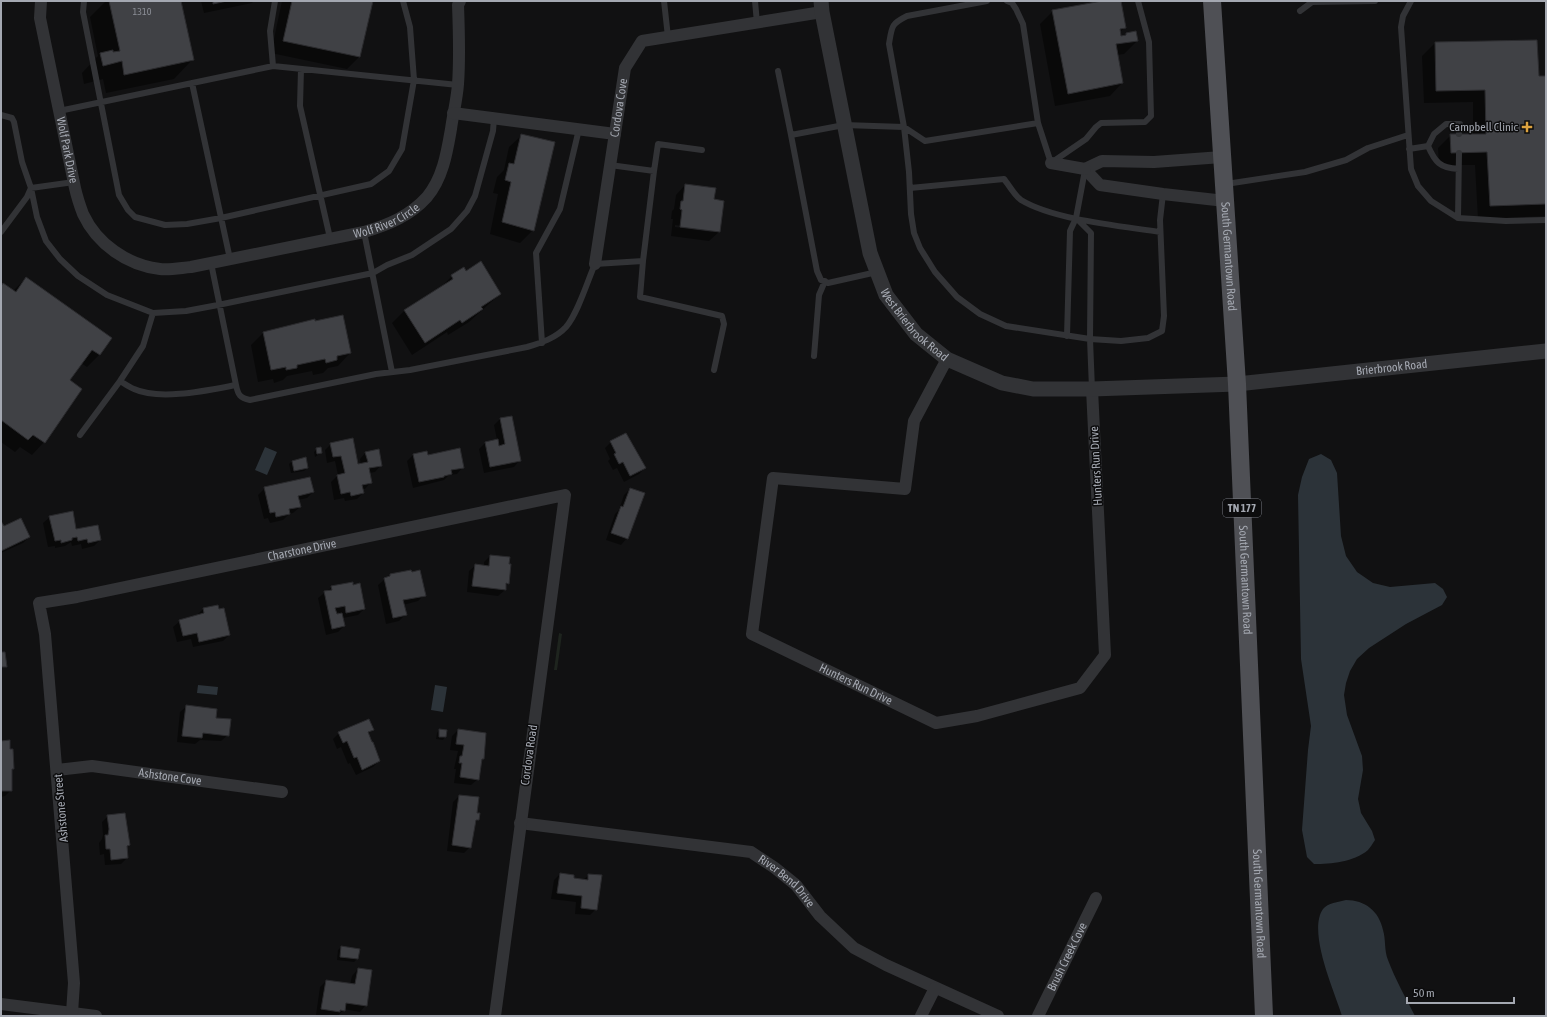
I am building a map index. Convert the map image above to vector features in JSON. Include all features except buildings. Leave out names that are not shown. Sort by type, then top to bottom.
[{"type":"main road","name":"South Germantown Road","points":[[1212,1],[1237,384],[1264,1016]]},
{"type":"street","name":"Wolf Park Drive","points":[[41,1],[40,18],[74,182],[84,215],[100,239],[113,251],[123,258],[147,266]]},
{"type":"street","name":"Wolf River Circle","points":[[147,266],[173,269],[211,263],[364,232],[388,225],[404,216],[417,206],[428,196],[442,170],[458,85],[458,2]]},
{"type":"street","name":"Cordova Cove","points":[[595,264],[625,68],[642,41],[757,23],[821,7]]},
{"type":"street","name":"West Brierbrook Road","points":[[821,7],[870,253],[886,295],[916,334],[947,359],[1002,383],[1033,389],[1092,389],[1237,384]]},
{"type":"street","points":[[453,113],[615,134]]},
{"type":"street","points":[[1052,163],[1085,168],[1102,161],[1154,162],[1222,157]]},
{"type":"street","points":[[1085,168],[1100,185],[1163,194],[1225,192]]},
{"type":"street","name":"Brierbrook Road","points":[[1237,384],[1546,351]]},
{"type":"street","name":"Hunters Run Drive","points":[[947,359],[914,421],[905,490],[772,478],[752,634],[936,723],[977,716],[1080,688],[1105,655],[1092,389]]},
{"type":"street","name":"Charstone Drive","points":[[39,603],[77,597],[565,495]]},
{"type":"street","name":"Cordova Road","points":[[495,1016],[565,495]]},
{"type":"street","name":"Ashstone Street","points":[[39,603],[45,634],[57,770],[74,983],[72,1013]]},
{"type":"street","name":"Ashstone Cove","points":[[57,770],[92,766],[282,792]]},
{"type":"street","name":"River Bend Drive","points":[[520,823],[751,852],[775,868],[796,885],[820,916],[854,948],[886,965],[998,1016]]},
{"type":"street","name":"Brush Creek Cove","points":[[1038,1016],[1096,898]]},
{"type":"street","points":[[921,1016],[935,988]]},
{"type":"street","points":[[1,1004],[96,1016]]},
{"type":"lane","points":[[84,1],[83,12],[119,195],[128,210],[135,217],[165,225],[187,224],[221,218],[371,184],[389,171],[402,149],[414,80],[410,27],[403,1]]},
{"type":"lane","points":[[272,66],[270,31],[275,1]]},
{"type":"lane","points":[[664,1],[668,37]]},
{"type":"lane","points":[[755,1],[757,23]]},
{"type":"lane","points":[[987,1],[907,16],[896,22],[891,30],[889,44],[904,127],[911,214],[914,233],[920,248],[935,272],[957,297],[980,314],[1006,326],[1090,339],[1122,340],[1148,338],[1162,331],[1164,316],[1160,232],[1163,194]]},
{"type":"lane","points":[[1007,1],[1012,3],[1023,24],[1038,123],[1052,163],[1086,139],[1101,123],[1145,122],[1151,116],[1149,42],[1138,1]]},
{"type":"lane","points":[[1300,11],[1312,2],[1375,1]]},
{"type":"lane","points":[[1411,1],[1403,16],[1401,27],[1411,169],[1418,186],[1430,201],[1458,218],[1506,221],[1546,220]]},
{"type":"lane","points":[[59,111],[272,66],[458,85]]},
{"type":"lane","points":[[301,69],[300,106],[330,238]]},
{"type":"lane","points":[[778,71],[821,280],[828,283],[877,272]]},
{"type":"lane","points":[[192,83],[230,259]]},
{"type":"lane","points":[[1,115],[12,118],[14,122],[22,162],[31,188],[37,217],[46,241],[60,259],[78,276],[108,295],[153,313],[186,311],[373,273],[387,264],[412,255],[451,229],[467,211],[474,196],[493,131],[494,118]]},
{"type":"lane","points":[[791,135],[844,125],[904,127],[925,141],[1038,123]]},
{"type":"lane","points":[[1458,169],[1452,169],[1439,164],[1433,158],[1428,146],[1434,134],[1446,124],[1460,124],[1459,134]]},
{"type":"lane","points":[[542,343],[536,253],[560,209],[580,129]]},
{"type":"lane","points":[[1225,192],[1346,160],[1368,148],[1408,135]]},
{"type":"lane","points":[[702,150],[658,144],[643,261],[640,297],[722,316],[724,324],[714,370]]},
{"type":"lane","points":[[1409,148],[1428,146]]},
{"type":"lane","points":[[1458,218],[1459,153]]},
{"type":"lane","points":[[610,165],[654,171]]},
{"type":"lane","points":[[1067,336],[1070,231],[1076,218],[1085,168]]},
{"type":"lane","points":[[910,188],[1004,179],[1020,199],[1042,210],[1076,218],[1160,232]]},
{"type":"lane","points":[[31,188],[74,182]]},
{"type":"lane","points":[[1,232],[27,197],[31,188]]},
{"type":"lane","points":[[1076,218],[1091,233],[1090,339],[1092,389]]},
{"type":"lane","points":[[364,232],[392,372]]},
{"type":"lane","points":[[211,263],[218,305],[238,394],[242,398],[250,400],[392,372],[468,359],[542,343],[566,327],[595,264],[643,261]]},
{"type":"lane","points":[[814,356],[819,295],[825,281]]},
{"type":"lane","points":[[80,435],[120,381],[143,346],[153,313]]},
{"type":"lane","points":[[120,381],[135,390],[156,394],[205,391],[236,385]]},
{"type":"shaded area","points":[[265,447],[277,452],[267,475],[255,470]]},
{"type":"shaded area","points":[[1321,454],[1331,460],[1337,473],[1341,536],[1346,556],[1357,572],[1373,583],[1390,587],[1435,583],[1443,589],[1447,597],[1442,605],[1406,624],[1369,648],[1357,659],[1350,671],[1344,695],[1347,715],[1362,756],[1363,770],[1358,799],[1361,813],[1372,831],[1375,840],[1368,850],[1349,860],[1328,864],[1314,864],[1307,857],[1302,830],[1311,726],[1301,659],[1298,495],[1302,477],[1309,459]]},
{"type":"shaded area","points":[[559,633],[562,634],[557,670],[554,670]]},
{"type":"shaded area","points":[[198,685],[218,687],[217,695],[197,693]]},
{"type":"shaded area","points":[[435,685],[447,687],[443,712],[431,710]]},
{"type":"shaded area","points":[[1346,900],[1365,904],[1375,912],[1378,917],[1384,934],[1388,960],[1415,1016],[1342,1016],[1324,962],[1318,932],[1319,919],[1323,909],[1330,904]]},
{"type":"place","name":"Campbell Clinic","points":[[1527,127]]}]
